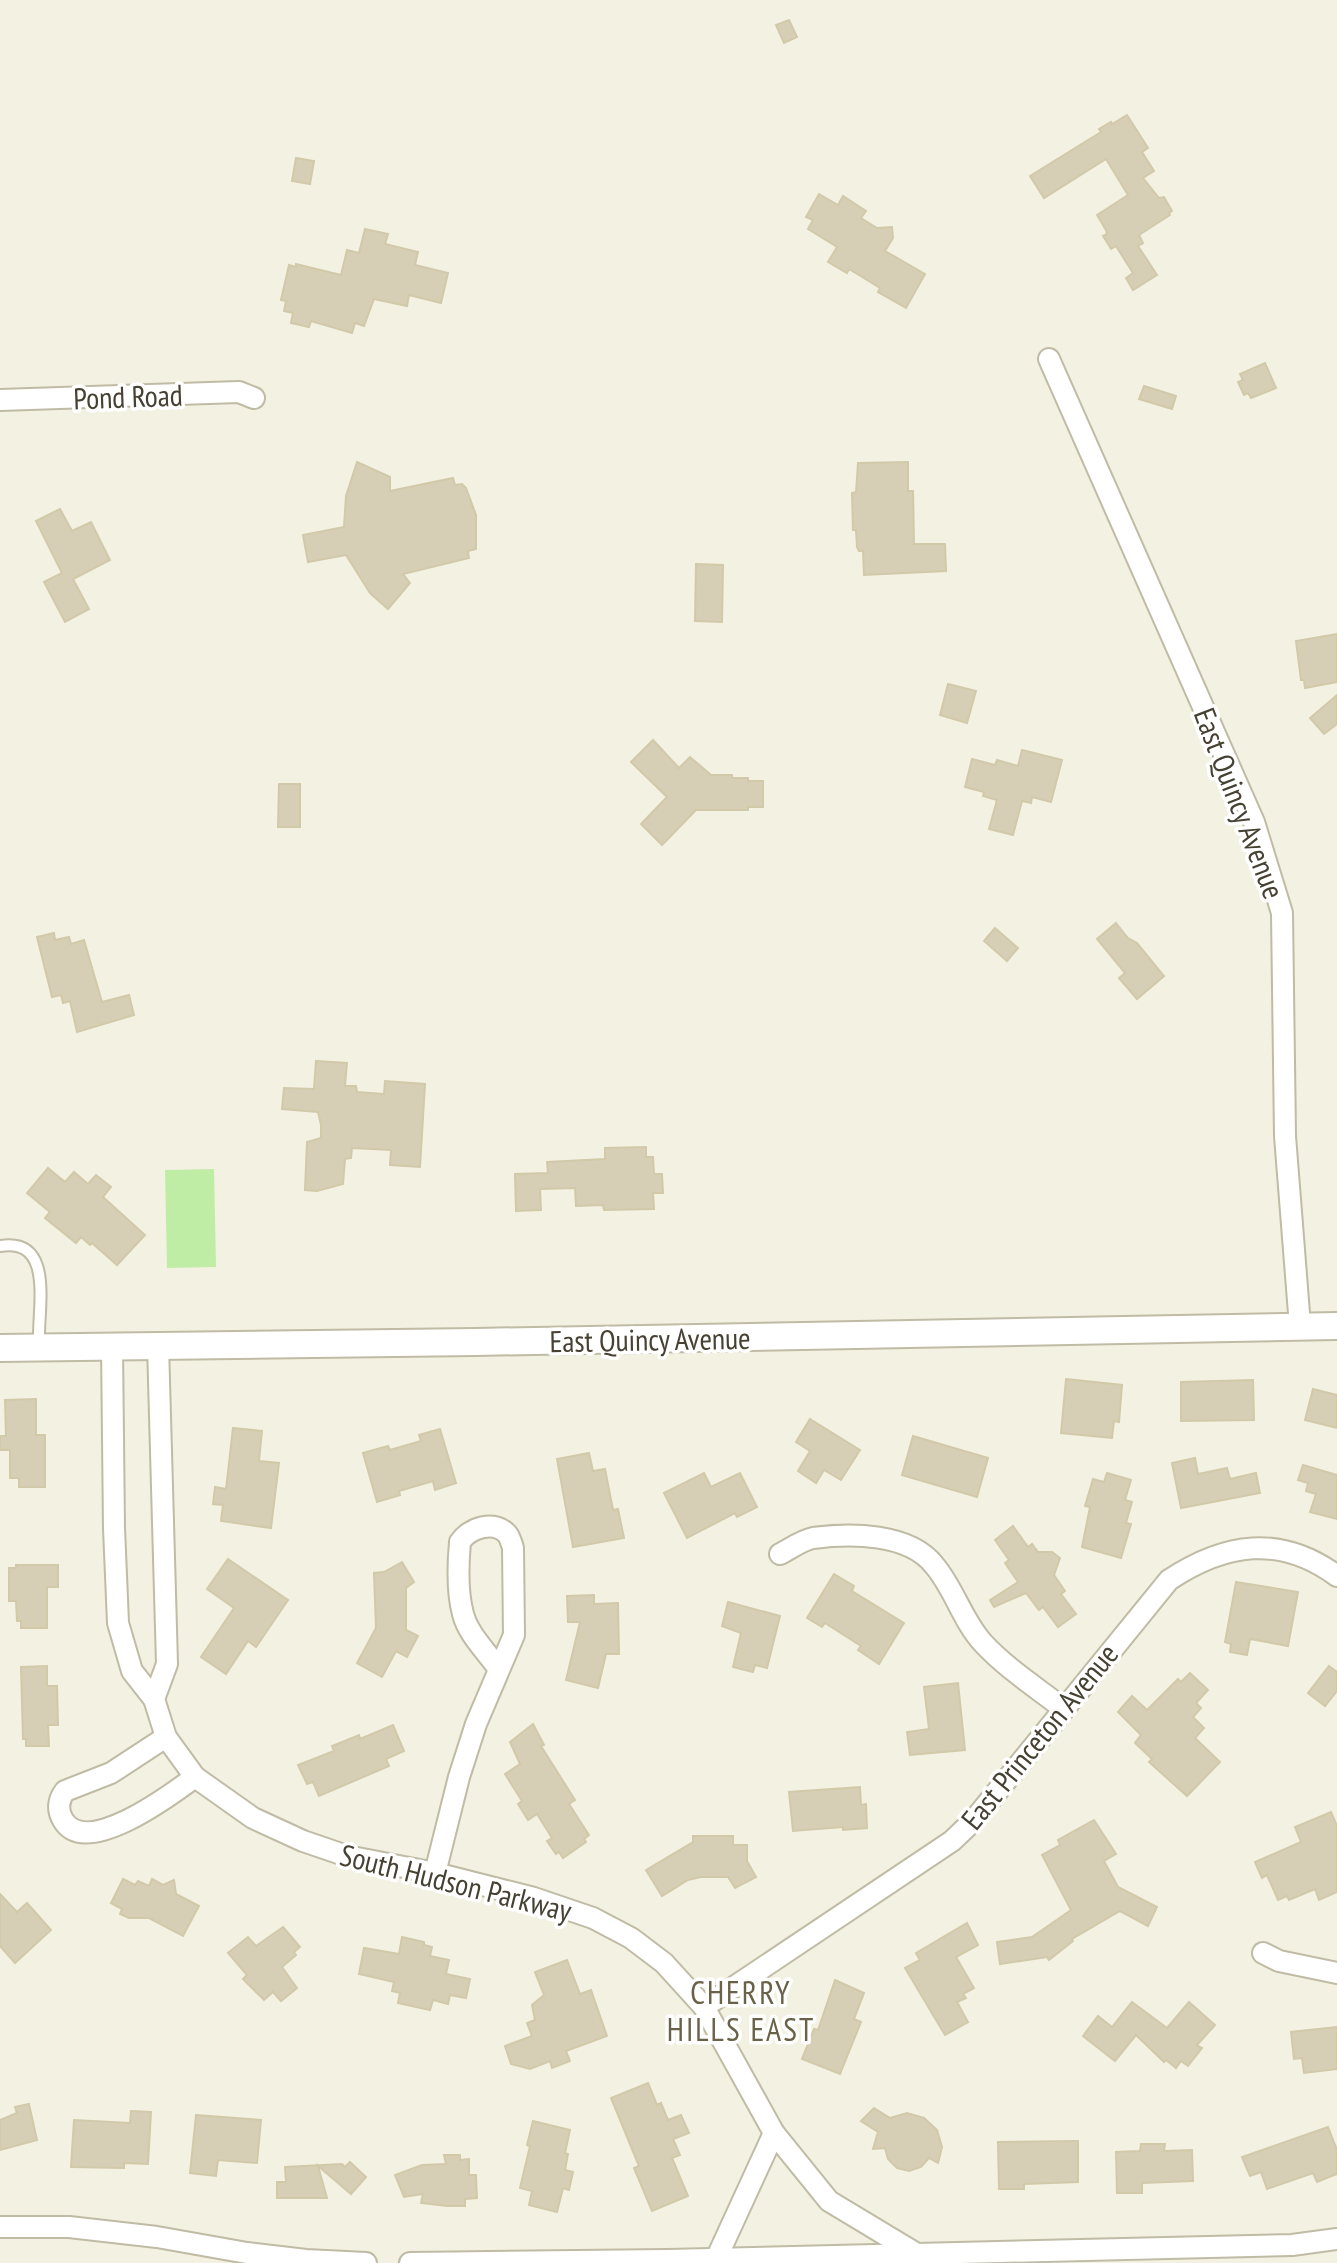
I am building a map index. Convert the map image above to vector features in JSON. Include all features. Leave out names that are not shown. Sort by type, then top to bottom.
[{"type":"street","name":"East Quincy Avenue","points":[[1049,359],[1254,822],[1282,913],[1285,1136],[1300,1326]]},
{"type":"street","name":"Pond Road","points":[[0,400],[239,392],[254,398]]},
{"type":"street","name":"East Quincy Avenue","points":[[0,1348],[1337,1326]]},
{"type":"street","points":[[154,1699],[167,1664],[158,1345]]},
{"type":"street","name":"South Hudson Parkway","points":[[112,1346],[118,1623],[132,1671],[154,1699],[166,1737],[195,1777],[253,1818],[303,1841],[347,1856],[435,1873],[534,1898],[593,1918],[631,1938],[664,1963],[704,2007],[774,2133],[829,2201],[917,2254]]},
{"type":"street","points":[[435,1873],[476,1724],[514,1635],[513,1548],[509,1535],[487,1526],[474,1529],[460,1542],[460,1597],[471,1632],[498,1668]]},
{"type":"street","points":[[780,1554],[810,1538],[874,1537],[916,1548],[936,1566],[967,1623],[981,1641],[995,1656],[1064,1709]]},
{"type":"street","name":"East Princeton Avenue","points":[[704,2007],[952,1841],[996,1797],[1155,1593],[1169,1580],[1206,1558],[1249,1547],[1294,1553],[1318,1562],[1337,1576]]},
{"type":"street","points":[[166,1737],[111,1773],[65,1791],[59,1805],[65,1824],[73,1831],[84,1833],[121,1823],[153,1807],[195,1777]]},
{"type":"street","points":[[1263,1953],[1294,1965],[1337,1973]]},
{"type":"street","points":[[717,2257],[774,2133]]},
{"type":"street","points":[[0,2227],[69,2227],[157,2237],[247,2253],[366,2263]]},
{"type":"street","points":[[410,2263],[1292,2245],[1337,2239]]},
{"type":"lane","points":[[0,1246],[14,1244],[25,1247],[36,1259],[40,1274],[39,1347]]},
{"type":"green space","points":[[214,1169],[216,1267],[167,1268],[165,1170]]},
{"type":"building","points":[[789,20],[797,37],[784,43],[776,25]]},
{"type":"building","points":[[1127,115],[1148,148],[1142,152],[1154,171],[1143,178],[1159,198],[1164,197],[1172,211],[1139,235],[1143,243],[1138,246],[1157,275],[1133,290],[1126,278],[1133,273],[1116,246],[1111,249],[1103,236],[1107,234],[1106,230],[1097,215],[1128,195],[1106,159],[1044,198],[1030,176],[1101,132],[1099,129]]},
{"type":"building","points":[[296,158],[314,161],[310,184],[292,181]]},
{"type":"building","points":[[819,194],[838,205],[843,196],[866,211],[861,218],[877,228],[892,227],[893,238],[885,251],[925,274],[906,308],[878,292],[880,288],[849,269],[847,273],[828,262],[837,247],[808,229],[813,220],[806,217]]},
{"type":"building","points":[[365,229],[388,234],[385,244],[418,252],[415,265],[448,273],[441,303],[409,295],[407,306],[374,299],[364,326],[355,323],[352,333],[311,321],[309,327],[291,323],[293,313],[284,311],[286,301],[281,300],[289,265],[341,275],[347,250],[359,253]]},
{"type":"building","points":[[1265,363],[1276,388],[1251,398],[1248,393],[1244,395],[1238,382],[1243,380],[1240,374]]},
{"type":"building","points":[[1144,386],[1176,396],[1172,409],[1139,399]]},
{"type":"building","points":[[357,462],[390,477],[390,491],[453,478],[455,485],[462,484],[466,488],[476,515],[476,549],[468,551],[469,558],[403,574],[410,583],[388,609],[370,593],[346,555],[308,562],[303,535],[344,527],[346,496]]},
{"type":"building","points":[[908,462],[908,491],[913,491],[914,544],[945,544],[946,571],[864,575],[863,551],[857,547],[856,530],[853,530],[852,493],[856,492],[858,463]]},
{"type":"building","points":[[60,509],[72,531],[91,522],[110,560],[73,579],[89,609],[65,622],[44,582],[62,573],[36,521]]},
{"type":"building","points":[[696,564],[723,565],[722,622],[695,621]]},
{"type":"building","points":[[1337,634],[1337,682],[1305,688],[1304,680],[1301,680],[1296,641]]},
{"type":"building","points":[[948,684],[976,691],[967,723],[940,715]]},
{"type":"building","points":[[1337,695],[1337,724],[1324,734],[1310,718]]},
{"type":"building","points":[[653,740],[679,768],[690,757],[711,775],[732,775],[732,778],[763,781],[763,807],[696,810],[662,845],[641,824],[667,797],[631,762]]},
{"type":"building","points":[[1022,750],[1062,760],[1051,802],[1032,797],[1031,803],[1022,801],[1013,835],[989,829],[997,800],[983,796],[984,792],[965,787],[972,759],[995,765],[997,760],[1018,766]]},
{"type":"building","points":[[279,784],[300,784],[300,827],[278,827]]},
{"type":"building","points":[[1116,923],[1164,976],[1137,999],[1119,978],[1125,973],[1097,939]]},
{"type":"building","points":[[995,928],[1018,948],[1007,961],[984,941]]},
{"type":"building","points":[[54,933],[55,940],[69,937],[71,944],[84,940],[102,1002],[129,995],[134,1015],[77,1032],[70,1001],[63,1003],[61,995],[52,997],[37,937]]},
{"type":"building","points":[[316,1061],[347,1063],[345,1086],[356,1086],[357,1092],[384,1094],[385,1081],[425,1084],[420,1167],[390,1165],[391,1150],[352,1148],[351,1158],[345,1159],[343,1184],[317,1191],[305,1190],[307,1142],[321,1138],[318,1112],[282,1109],[284,1088],[314,1089]]},
{"type":"building","points":[[646,1147],[646,1157],[653,1157],[654,1174],[662,1174],[663,1193],[653,1193],[654,1209],[604,1210],[603,1205],[576,1206],[575,1188],[540,1189],[541,1210],[516,1211],[515,1174],[548,1173],[547,1162],[605,1159],[605,1148]]},
{"type":"building","points":[[48,1168],[65,1182],[74,1172],[88,1184],[96,1175],[111,1187],[103,1197],[145,1235],[117,1265],[81,1237],[76,1243],[45,1218],[50,1212],[27,1193]]},
{"type":"building","points":[[1066,1379],[1122,1385],[1119,1422],[1114,1421],[1112,1438],[1061,1433]]},
{"type":"building","points":[[1253,1380],[1254,1420],[1181,1421],[1181,1382]]},
{"type":"building","points":[[1313,1389],[1337,1395],[1337,1428],[1305,1420]]},
{"type":"building","points":[[36,1399],[36,1435],[45,1435],[45,1487],[19,1487],[19,1478],[10,1478],[10,1450],[0,1450],[0,1436],[6,1436],[5,1400]]},
{"type":"building","points":[[810,1419],[860,1450],[841,1480],[824,1470],[816,1483],[798,1471],[810,1451],[796,1442]]},
{"type":"building","points":[[233,1428],[262,1431],[259,1461],[279,1463],[271,1528],[221,1521],[223,1505],[213,1504],[215,1487],[226,1489]]},
{"type":"building","points":[[440,1429],[456,1483],[435,1490],[433,1481],[399,1491],[400,1495],[377,1502],[363,1453],[388,1446],[390,1450],[421,1441],[419,1435]]},
{"type":"building","points":[[913,1436],[988,1458],[977,1497],[902,1475]]},
{"type":"building","points":[[589,1453],[593,1471],[605,1469],[613,1510],[618,1509],[624,1538],[573,1547],[557,1459]]},
{"type":"building","points":[[1195,1458],[1198,1474],[1227,1468],[1230,1479],[1256,1473],[1260,1493],[1181,1508],[1172,1463]]},
{"type":"building","points":[[1303,1465],[1337,1475],[1337,1519],[1310,1512],[1316,1494],[1306,1491],[1308,1483],[1298,1480]]},
{"type":"building","points":[[704,1473],[711,1487],[740,1473],[757,1507],[737,1517],[735,1513],[687,1538],[664,1493]]},
{"type":"building","points":[[1107,1473],[1131,1480],[1125,1500],[1132,1502],[1126,1523],[1131,1524],[1121,1558],[1082,1547],[1090,1507],[1085,1506],[1093,1479],[1104,1482]]},
{"type":"building","points":[[1013,1526],[1028,1547],[1032,1544],[1038,1552],[1052,1552],[1060,1558],[1054,1575],[1065,1591],[1061,1594],[1076,1614],[1058,1627],[1043,1607],[1039,1610],[1026,1593],[994,1607],[990,1600],[1018,1582],[1005,1563],[1009,1560],[995,1540]]},
{"type":"building","points":[[228,1559],[288,1600],[256,1647],[248,1641],[226,1674],[201,1657],[234,1608],[207,1589]]},
{"type":"building","points":[[402,1562],[414,1582],[406,1588],[406,1630],[418,1636],[407,1657],[396,1651],[382,1677],[357,1663],[376,1628],[374,1573],[384,1572]]},
{"type":"building","points":[[16,1565],[58,1565],[58,1587],[47,1587],[47,1628],[21,1628],[21,1621],[17,1621],[16,1601],[9,1601],[9,1568],[16,1568]]},
{"type":"building","points":[[834,1574],[854,1586],[852,1591],[904,1623],[879,1664],[858,1650],[861,1646],[825,1623],[822,1627],[807,1618]]},
{"type":"building","points":[[1236,1582],[1298,1592],[1288,1646],[1250,1639],[1247,1655],[1230,1652],[1231,1644],[1225,1642]]},
{"type":"building","points":[[594,1595],[594,1604],[618,1603],[619,1654],[606,1654],[598,1688],[566,1680],[580,1622],[568,1622],[567,1596]]},
{"type":"building","points":[[728,1602],[780,1616],[767,1668],[755,1665],[753,1672],[733,1667],[741,1633],[722,1626]]},
{"type":"building","points":[[47,1666],[47,1686],[57,1686],[58,1725],[48,1725],[49,1746],[26,1746],[26,1739],[23,1739],[21,1667]]},
{"type":"building","points":[[1329,1666],[1337,1672],[1337,1691],[1325,1706],[1308,1693]]},
{"type":"building","points":[[1190,1673],[1208,1690],[1196,1703],[1201,1708],[1193,1717],[1204,1728],[1195,1738],[1220,1762],[1187,1796],[1149,1762],[1152,1759],[1135,1743],[1141,1735],[1118,1712],[1132,1696],[1147,1710],[1178,1679],[1181,1682]]},
{"type":"building","points":[[958,1683],[965,1750],[910,1755],[907,1732],[929,1729],[924,1687]]},
{"type":"building","points":[[533,1724],[544,1745],[541,1746],[575,1800],[569,1804],[589,1835],[584,1839],[586,1842],[563,1858],[547,1841],[552,1838],[537,1814],[528,1820],[518,1804],[522,1801],[505,1774],[520,1764],[510,1742]]},
{"type":"building","points":[[393,1725],[404,1751],[386,1759],[389,1766],[319,1796],[313,1782],[307,1784],[298,1765],[334,1751],[332,1746],[359,1735],[360,1739]]},
{"type":"building","points":[[860,1787],[861,1805],[866,1804],[867,1828],[793,1831],[789,1792]]},
{"type":"building","points":[[1331,1812],[1337,1826],[1337,1892],[1319,1900],[1315,1889],[1289,1900],[1287,1896],[1278,1900],[1267,1875],[1262,1878],[1255,1862],[1301,1842],[1295,1827]]},
{"type":"building","points":[[1094,1820],[1116,1854],[1104,1861],[1118,1887],[1157,1907],[1148,1926],[1120,1911],[1072,1939],[1049,1960],[1047,1957],[1000,1964],[997,1942],[1032,1937],[1071,1910],[1042,1855],[1060,1845],[1058,1840]]},
{"type":"building","points":[[693,1836],[733,1836],[733,1845],[747,1845],[747,1861],[756,1877],[735,1888],[728,1877],[701,1877],[688,1880],[662,1896],[646,1870],[693,1842]]},
{"type":"building","points":[[123,1879],[135,1885],[138,1881],[149,1886],[152,1879],[163,1885],[174,1880],[176,1894],[199,1906],[183,1936],[149,1918],[129,1918],[120,1914],[122,1909],[111,1903]]},
{"type":"building","points":[[0,1894],[17,1912],[27,1903],[51,1930],[15,1963],[0,1946]]},
{"type":"building","points":[[967,1923],[978,1945],[956,1957],[974,1988],[963,1994],[966,1998],[957,2002],[968,2022],[945,2035],[905,1968],[920,1960],[916,1953]]},
{"type":"building","points":[[283,1927],[300,1947],[282,1967],[297,1988],[281,2001],[273,1992],[264,2000],[243,1979],[247,1975],[228,1953],[248,1937],[256,1946]]},
{"type":"building","points":[[402,1937],[424,1942],[424,1945],[432,1947],[430,1956],[449,1960],[446,1974],[470,1979],[466,1998],[450,1995],[448,2004],[433,2000],[430,2010],[398,2003],[400,1993],[392,1991],[394,1982],[359,1974],[364,1948],[399,1954]]},
{"type":"building","points":[[567,1960],[580,1994],[591,1990],[607,2036],[566,2051],[570,2061],[552,2068],[550,2061],[530,2069],[511,2064],[505,2046],[532,2036],[527,2023],[535,2020],[532,2005],[544,1995],[535,1972]]},
{"type":"building","points":[[835,1980],[864,1993],[854,2019],[861,2022],[840,2074],[802,2059],[814,2029],[818,2030]]},
{"type":"building","points":[[1132,2002],[1167,2028],[1189,2002],[1215,2025],[1197,2045],[1202,2048],[1188,2066],[1181,2061],[1176,2068],[1166,2060],[1164,2062],[1136,2035],[1115,2061],[1083,2036],[1098,2016],[1112,2027]]},
{"type":"building","points":[[1337,2027],[1337,2069],[1304,2073],[1302,2058],[1294,2059],[1291,2032]]},
{"type":"building","points":[[648,2083],[657,2105],[661,2103],[668,2120],[681,2115],[689,2133],[673,2139],[680,2155],[672,2158],[688,2196],[652,2211],[634,2168],[639,2166],[611,2098]]},
{"type":"building","points":[[29,2104],[37,2140],[0,2150],[0,2120],[17,2113],[15,2107]]},
{"type":"building","points":[[874,2108],[890,2118],[907,2113],[924,2118],[937,2130],[942,2147],[938,2163],[929,2158],[921,2167],[909,2171],[897,2168],[888,2159],[885,2148],[873,2149],[878,2132],[861,2121]]},
{"type":"building","points":[[131,2111],[151,2112],[148,2164],[124,2163],[124,2168],[71,2167],[74,2120],[130,2123]]},
{"type":"building","points":[[196,2115],[261,2120],[257,2163],[218,2160],[216,2176],[190,2173]]},
{"type":"building","points":[[533,2121],[570,2130],[565,2170],[573,2172],[569,2190],[563,2188],[557,2212],[529,2205],[532,2191],[520,2188]]},
{"type":"building","points":[[1328,2127],[1337,2150],[1337,2174],[1317,2182],[1313,2173],[1267,2189],[1261,2172],[1250,2176],[1242,2157]]},
{"type":"building","points":[[1078,2141],[1078,2182],[1024,2184],[1024,2189],[999,2189],[998,2142]]},
{"type":"building","points":[[1141,2144],[1165,2144],[1164,2151],[1192,2150],[1193,2181],[1142,2183],[1142,2193],[1117,2193],[1116,2152],[1140,2151]]},
{"type":"building","points":[[444,2155],[460,2155],[460,2160],[469,2159],[469,2175],[476,2175],[477,2198],[465,2199],[465,2206],[447,2206],[421,2203],[423,2194],[404,2197],[395,2175],[422,2165],[446,2164]]},
{"type":"building","points":[[350,2162],[366,2177],[351,2194],[318,2166],[327,2198],[277,2198],[277,2182],[286,2182],[285,2167],[342,2164],[345,2167]]},
{"type":"district","name":"CHERRY HILLS EAST","points":[[741,2010]]}]
